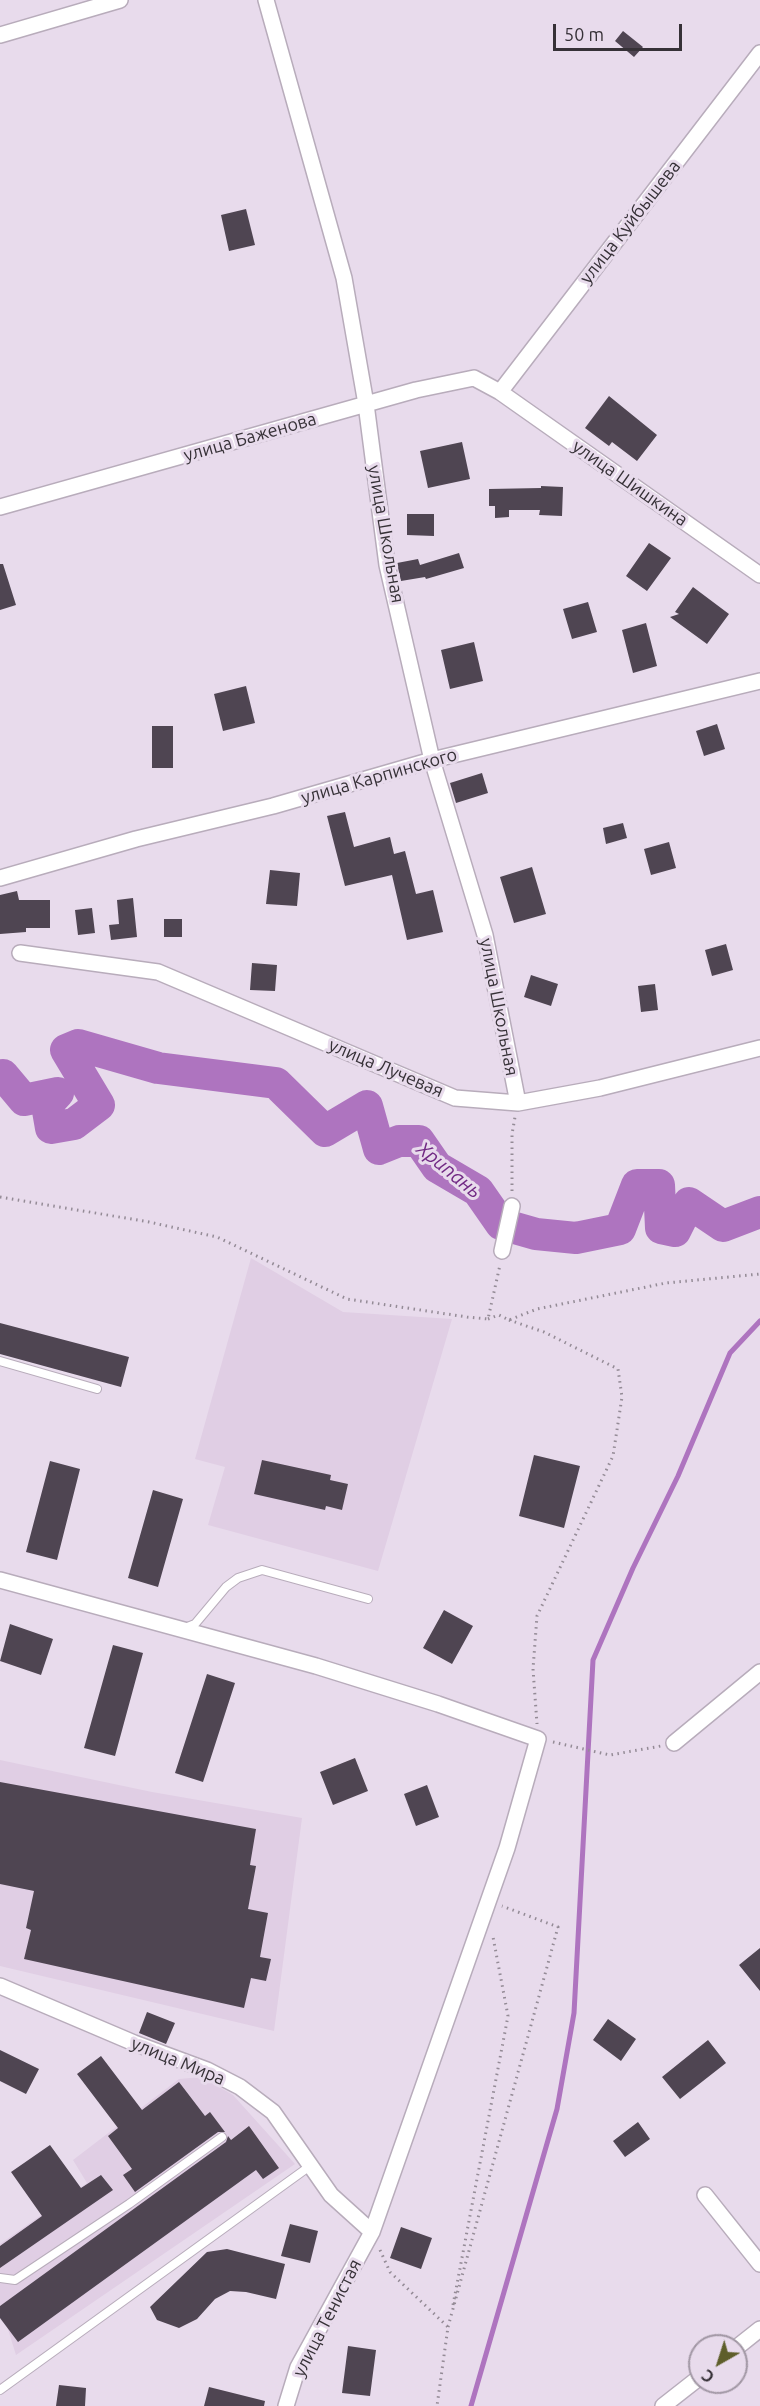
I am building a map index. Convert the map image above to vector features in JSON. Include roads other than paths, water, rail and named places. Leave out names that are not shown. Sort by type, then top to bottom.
[{"type":"street","points":[[0,35],[120,0]]},
{"type":"street","name":"улица Школьная","points":[[266,0],[344,278],[366,404],[387,565],[432,760],[485,935],[518,1103]]},
{"type":"street","name":"улица Куйбышева","points":[[500,392],[760,53]]},
{"type":"street","name":"улица Баженова","points":[[0,507],[366,404],[474,378],[500,392]]},
{"type":"street","name":"улица Шишкина","points":[[500,392],[760,575]]},
{"type":"street","name":"улица Карпинского","points":[[0,878],[136,839],[273,806],[432,760],[760,681]]},
{"type":"street","name":"улица Лучевая","points":[[20,953],[158,972],[455,1098],[518,1103],[600,1088],[760,1048]]},
{"type":"street","points":[[502,1251],[512,1206]]},
{"type":"street","points":[[0,1580],[178,1630]]},
{"type":"street","name":"улица Тенистая","points":[[178,1630],[316,1666],[438,1704],[538,1739],[507,1848],[486,1900],[372,2232],[298,2367],[286,2406]]},
{"type":"street","points":[[674,1743],[760,1672]]},
{"type":"street","name":"улица Мира","points":[[0,1986],[134,2043],[207,2070],[240,2087],[273,2112],[331,2195],[372,2232]]},
{"type":"street","points":[[705,2195],[760,2264]]},
{"type":"street","points":[[748,2338],[760,2329]]},
{"type":"street","points":[[663,2406],[688,2386]]},
{"type":"lane","points":[[0,1361],[97,1389]]},
{"type":"lane","points":[[178,1630],[195,1624],[231,1583],[244,1574],[262,1570],[368,1599]]},
{"type":"lane","points":[[0,2278],[15,2280],[129,2204],[222,2137]]},
{"type":"lane","points":[[0,2390],[310,2166]]},
{"type":"waterway","name":"Хрипань","points":[[0,1076],[3,1075],[24,1100],[58,1093],[47,1105],[51,1128],[74,1124],[99,1105],[66,1050],[78,1045],[158,1068],[276,1083],[325,1131],[367,1106],[379,1149],[399,1141],[419,1141],[437,1167],[478,1191],[501,1224],[536,1234],[576,1238],[620,1229],[637,1185],[659,1185],[661,1228],[675,1231],[689,1203],[723,1226],[760,1212]]},
{"type":"waterway","points":[[471,2406],[557,2109],[574,2013],[593,1660],[633,1568],[678,1476],[730,1353],[760,1321]]}]
